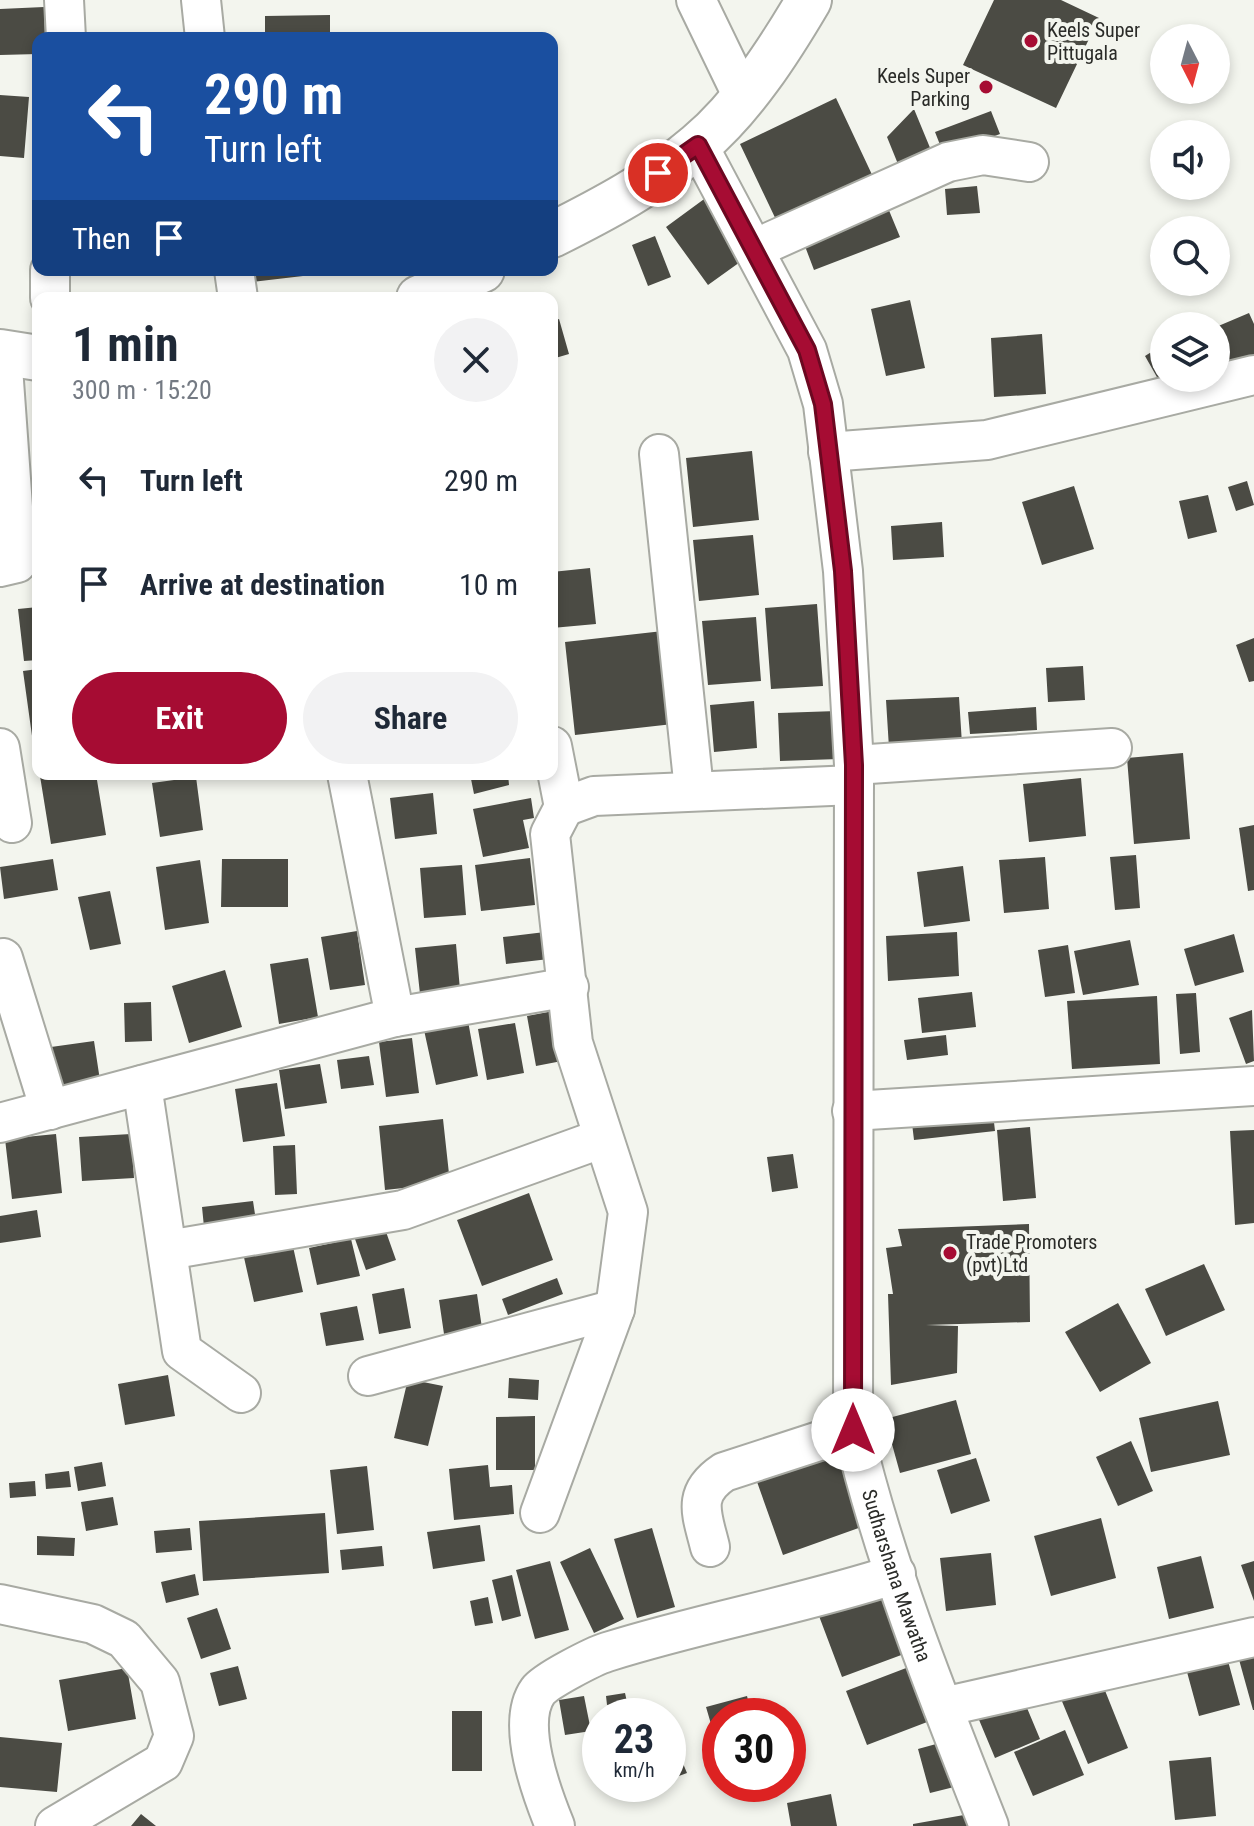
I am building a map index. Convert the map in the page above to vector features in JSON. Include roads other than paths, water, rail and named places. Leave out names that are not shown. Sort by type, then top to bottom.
[{"type":"main road","points":[[558,232],[637,188],[698,145],[743,97],[809,0]]},
{"type":"main road","points":[[432,292],[468,276]]},
{"type":"street","points":[[64,0],[66,32]]},
{"type":"street","points":[[201,0],[204,32]]},
{"type":"street","points":[[696,0],[743,97]]},
{"type":"street","name":"Sudharshana Mawatha","points":[[698,145],[807,350],[823,404],[843,571],[854,775],[853,1430],[867,1490],[943,1707],[989,1826]]},
{"type":"street","points":[[754,249],[948,162],[983,155],[1029,162]]},
{"type":"street","points":[[13,354],[18,567]]},
{"type":"street","points":[[828,452],[987,440],[1251,385]]},
{"type":"street","points":[[659,454],[694,790]]},
{"type":"street","points":[[0,748],[12,823]]},
{"type":"street","points":[[564,807],[594,796],[694,790],[1112,748]]},
{"type":"street","points":[[540,1513],[615,1309],[628,1212],[573,1043],[550,834],[564,807],[558,776]]},
{"type":"street","points":[[348,780],[395,1017]]},
{"type":"street","points":[[3,958],[50,1110]]},
{"type":"street","points":[[0,1123],[395,1017],[569,987]]},
{"type":"street","points":[[142,1085],[182,1351],[241,1393]]},
{"type":"street","points":[[852,1111],[1254,1086]]},
{"type":"street","points":[[168,1250],[403,1210],[603,1138]]},
{"type":"street","points":[[368,1376],[615,1309]]},
{"type":"street","points":[[710,1547],[700,1506],[708,1483],[724,1472],[853,1430]]},
{"type":"street","points":[[555,1826],[533,1770],[531,1708],[539,1690],[603,1653],[837,1593],[896,1574]]},
{"type":"street","points":[[0,1604],[93,1624],[124,1639],[160,1682],[174,1736],[163,1762],[55,1826]]},
{"type":"street","points":[[943,1707],[1254,1637]]},
{"type":"place","name":"Keels Super Pittugala","points":[[1031,41]]},
{"type":"place","name":"Keels Super Parking","points":[[986,87]]},
{"type":"place","name":"Trade Promoters (pvt)Ltd","points":[[950,1253]]}]
